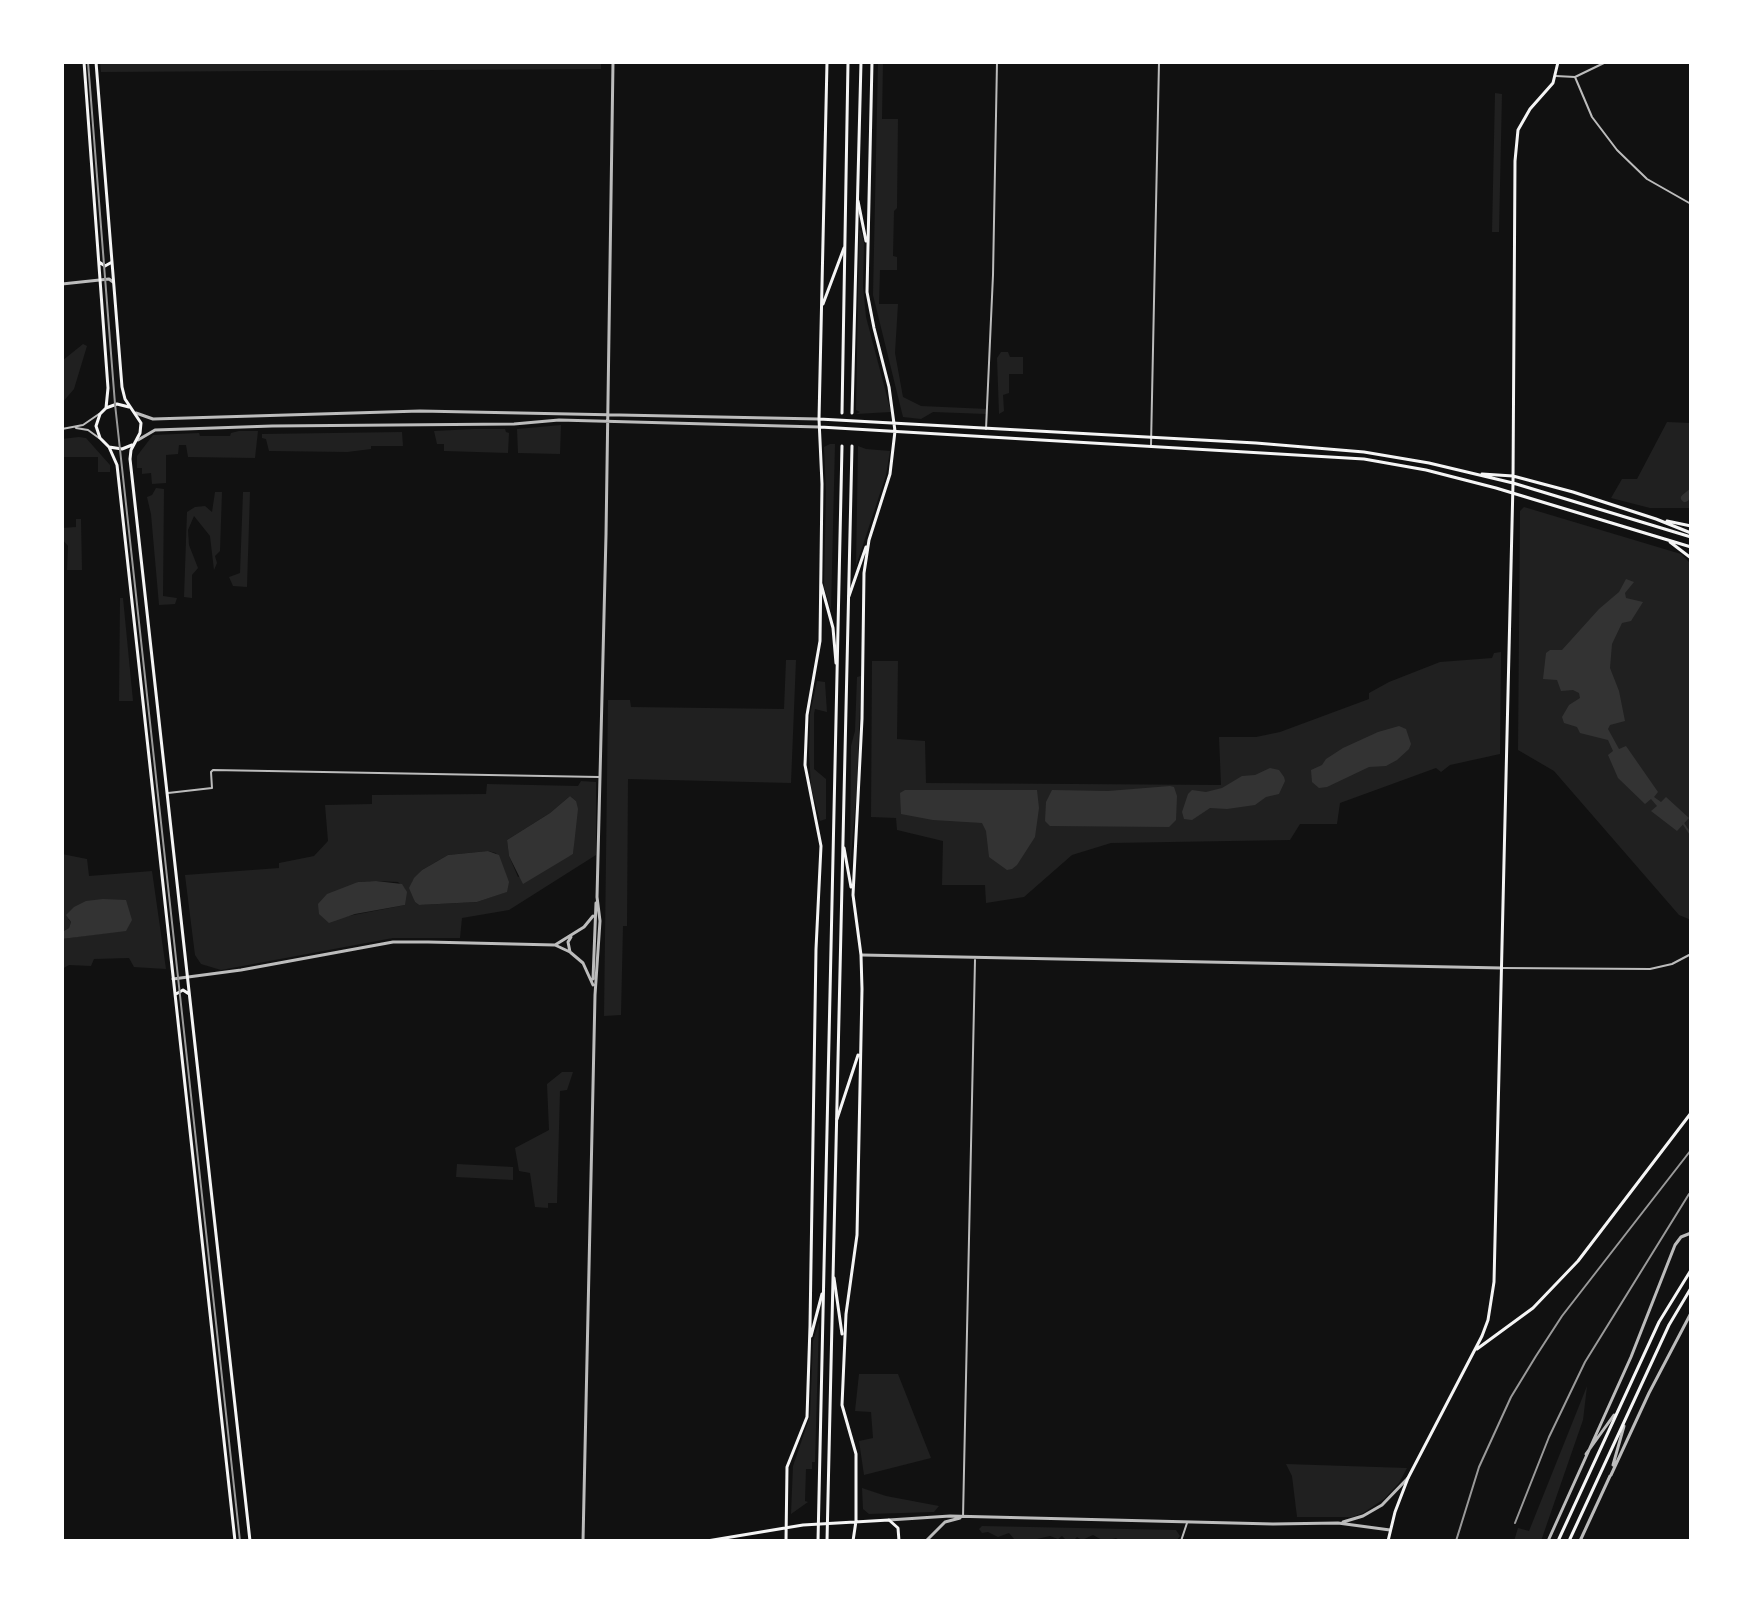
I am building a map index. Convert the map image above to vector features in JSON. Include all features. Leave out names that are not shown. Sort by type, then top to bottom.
[{"type":"main road","points":[[84,62],[108,388],[106,408]]},
{"type":"main road","points":[[96,62],[122,387],[129,407]]},
{"type":"main road","points":[[786,1541],[787,1467],[807,1417],[821,846],[805,765],[807,715],[820,641],[822,484],[819,419],[827,62]]},
{"type":"main road","points":[[842,413],[848,62]]},
{"type":"main road","points":[[852,413],[861,62]]},
{"type":"main road","points":[[849,596],[890,474],[895,431],[889,387],[869,306],[867,249],[872,62]]},
{"type":"main road","points":[[1388,1541],[1408,1478],[1486,1326],[1495,1270],[1513,483],[1515,144],[1524,119],[1556,76],[1558,62]]},
{"type":"main road","points":[[857,194],[867,249]]},
{"type":"main road","points":[[821,311],[845,244]]},
{"type":"main road","points":[[99,262],[105,266],[112,262]]},
{"type":"main road","points":[[235,1541],[117,465],[96,426],[100,414],[117,404],[129,407],[136,413],[141,428],[130,459],[250,1541]]},
{"type":"main road","points":[[819,419],[1341,449],[1420,461],[1513,483],[1691,535]]},
{"type":"main road","points":[[819,427],[1364,459],[1426,470],[1512,493],[1691,547]]},
{"type":"main road","points":[[109,447],[122,449],[136,442]]},
{"type":"main road","points":[[818,1541],[842,446]]},
{"type":"main road","points":[[827,1541],[852,446]]},
{"type":"main road","points":[[1475,474],[1513,476],[1656,519],[1691,526]]},
{"type":"main road","points":[[1656,519],[1691,535]]},
{"type":"main road","points":[[853,895],[862,719],[864,573],[869,540]]},
{"type":"main road","points":[[1667,540],[1691,558]]},
{"type":"main road","points":[[820,577],[833,628],[836,663]]},
{"type":"main road","points":[[843,844],[861,955],[857,1235],[843,1341],[842,1405],[855,1449],[856,1521],[853,1541]]},
{"type":"main road","points":[[175,996],[183,990],[189,994]]},
{"type":"main road","points":[[837,1119],[860,1047]]},
{"type":"main road","points":[[1475,1351],[1533,1308],[1578,1261],[1691,1113]]},
{"type":"main road","points":[[1558,1541],[1659,1322],[1691,1271]]},
{"type":"main road","points":[[834,1277],[843,1341]]},
{"type":"main road","points":[[1569,1541],[1669,1325],[1691,1288]]},
{"type":"main road","points":[[809,1343],[822,1294]]},
{"type":"main road","points":[[1486,1326],[1488,1331],[1497,1333]]},
{"type":"main road","points":[[1482,1336],[1497,1333]]},
{"type":"main road","points":[[217,1372],[224,1376],[230,1372]]},
{"type":"main road","points":[[707,1541],[817,1524],[889,1520],[898,1528],[899,1541]]},
{"type":"main road","points":[[729,1541],[737,1535]]},
{"type":"street","points":[[585,1541],[595,995],[599,937],[597,897],[613,62]]},
{"type":"street","points":[[986,429],[997,62]]},
{"type":"street","points":[[1151,446],[1159,62]]},
{"type":"street","points":[[1556,76],[1575,77],[1606,62]]},
{"type":"street","points":[[1575,77],[1592,117],[1617,150],[1647,179],[1691,204]]},
{"type":"street","points":[[62,284],[109,279],[114,284]]},
{"type":"street","points":[[136,413],[153,419],[362,412],[819,419]]},
{"type":"street","points":[[62,429],[92,421],[100,414]]},
{"type":"street","points":[[136,442],[155,430],[259,426],[608,421],[819,427]]},
{"type":"street","points":[[71,428],[88,430],[100,438]]},
{"type":"street","points":[[1000,430],[1004,434],[1000,437]]},
{"type":"street","points":[[1021,439],[1018,435],[1022,431]]},
{"type":"street","points":[[167,793],[212,788],[213,770],[600,777]]},
{"type":"street","points":[[595,995],[593,915],[597,897]]},
{"type":"street","points":[[555,945],[584,927],[593,915]]},
{"type":"street","points":[[584,927],[599,937]]},
{"type":"street","points":[[570,952],[568,942],[571,937]]},
{"type":"street","points":[[173,979],[241,970],[393,942],[555,945],[583,963],[593,985]]},
{"type":"street","points":[[861,955],[1650,969],[1672,964],[1691,954]]},
{"type":"street","points":[[963,1517],[975,959]]},
{"type":"street","points":[[583,963],[592,964],[598,960]]},
{"type":"street","points":[[1548,1541],[1582,1459],[1631,1357],[1675,1245],[1681,1237],[1691,1233]]},
{"type":"street","points":[[1580,1541],[1649,1393],[1691,1313]]},
{"type":"street","points":[[1582,1459],[1617,1412]]},
{"type":"street","points":[[1611,1475],[1627,1417]]},
{"type":"street","points":[[1338,1523],[1363,1516],[1382,1505],[1408,1478]]},
{"type":"street","points":[[926,1541],[945,1522],[963,1517]]},
{"type":"street","points":[[889,1520],[963,1517],[1338,1523],[1390,1530]]},
{"type":"street","points":[[1181,1541],[1187,1522]]},
{"type":"shaded area","points":[[100,62],[601,62],[601,69],[101,72]]},
{"type":"shaded area","points":[[878,62],[883,62],[882,119],[898,119],[893,256],[897,257],[897,270],[880,270],[879,304],[898,304],[895,353],[903,397],[921,406],[988,409],[986,414],[933,412],[921,419],[903,417],[873,295]]},
{"type":"shaded area","points":[[1495,93],[1502,94],[1499,232],[1492,232]]},
{"type":"shaded area","points":[[859,230],[864,243],[866,317],[891,412],[856,414],[860,412],[856,410]]},
{"type":"shaded area","points":[[83,344],[87,346],[74,389],[62,403],[62,361]]},
{"type":"shaded area","points":[[1001,352],[1008,352],[1010,357],[1023,357],[1023,374],[1009,374],[1009,393],[1003,395],[1004,411],[999,414],[997,358]]},
{"type":"shaded area","points":[[1667,422],[1691,423],[1691,508],[1650,508],[1611,498],[1622,479],[1637,479]]},
{"type":"shaded area","points":[[561,425],[560,454],[518,453],[517,429]]},
{"type":"shaded area","points":[[505,429],[509,433],[508,453],[444,451],[444,444],[437,444],[434,431]]},
{"type":"shaded area","points":[[239,431],[258,431],[255,458],[188,457],[186,445],[179,445],[178,454],[166,455],[166,483],[152,484],[151,473],[142,474],[142,468],[137,468],[137,456],[153,435],[199,433],[200,436],[230,436]]},
{"type":"shaded area","points":[[402,432],[403,446],[371,446],[371,449],[347,452],[269,451],[266,439],[262,438],[262,434]]},
{"type":"shaded area","points":[[86,438],[110,465],[110,472],[98,472],[98,457],[62,457],[62,439]]},
{"type":"shaded area","points":[[835,444],[831,610],[824,587],[824,447]]},
{"type":"shaded area","points":[[858,446],[890,451],[886,475],[856,566]]},
{"type":"shaded area","points":[[156,488],[164,489],[163,596],[177,598],[175,604],[159,605],[147,497]]},
{"type":"shaded area","points":[[215,492],[222,492],[220,551],[215,556],[217,563],[214,570],[210,536],[194,516],[188,530],[189,545],[198,568],[192,575],[192,598],[184,597],[187,512],[205,506],[212,512]]},
{"type":"shaded area","points":[[243,492],[250,492],[247,587],[233,586],[229,577],[240,573]]},
{"type":"shaded area","points":[[1524,507],[1681,554],[1691,564],[1691,920],[1679,915],[1554,771],[1518,750],[1520,511]]},
{"type":"shaded area","points":[[76,519],[81,519],[82,570],[67,570],[68,546],[62,539],[62,528],[76,527]]},
{"type":"shaded area","points":[[1626,579],[1634,582],[1625,593],[1626,598],[1643,602],[1631,621],[1622,623],[1612,644],[1610,668],[1625,721],[1610,725],[1608,729],[1619,749],[1626,746],[1658,792],[1654,797],[1661,802],[1666,797],[1689,818],[1677,831],[1651,811],[1657,806],[1651,799],[1645,804],[1618,778],[1608,755],[1613,751],[1608,740],[1580,733],[1577,727],[1564,723],[1562,717],[1569,705],[1580,698],[1579,693],[1561,691],[1557,680],[1543,679],[1546,653],[1562,650],[1619,592]]},
{"type":"shaded area","points":[[120,598],[123,598],[133,701],[119,701]]},
{"type":"shaded area","points":[[1501,652],[1500,754],[1450,765],[1441,772],[1436,768],[1340,803],[1337,824],[1300,824],[1290,840],[1111,843],[1072,855],[1024,897],[986,903],[985,885],[942,885],[943,841],[897,830],[896,818],[871,817],[872,661],[898,661],[897,739],[925,741],[926,783],[1221,785],[1219,737],[1256,737],[1280,732],[1369,699],[1369,693],[1389,682],[1440,662],[1492,658],[1494,653]]},
{"type":"shaded area","points":[[786,660],[796,660],[791,783],[628,779],[627,926],[623,926],[621,1015],[604,1016],[608,700],[630,700],[631,707],[784,709]]},
{"type":"shaded area","points":[[861,676],[857,788],[850,866],[851,746],[855,731],[857,677]]},
{"type":"shaded area","points":[[817,681],[825,682],[827,712],[815,709],[814,714],[814,769],[826,779],[826,819],[820,821],[811,787],[809,753],[810,714]]},
{"type":"shaded area","points":[[1399,726],[1406,729],[1411,744],[1397,760],[1386,766],[1369,767],[1327,787],[1319,788],[1312,782],[1311,770],[1343,748]]},
{"type":"shaded area","points":[[1270,768],[1279,770],[1284,777],[1279,794],[1266,797],[1255,805],[1210,808],[1192,820],[1184,819],[1182,812],[1192,790],[1206,792],[1222,788],[1242,776],[1255,775]]},
{"type":"shaded area","points":[[581,781],[596,782],[596,855],[509,910],[462,918],[460,938],[393,938],[221,970],[201,964],[195,955],[185,875],[279,868],[279,863],[314,856],[328,841],[325,805],[372,804],[372,795],[486,794],[487,784],[578,786]],"holes":[[[570,796],[576,801],[573,854],[518,877],[509,856],[507,840],[550,813]],[[496,853],[506,892],[477,902],[419,905],[415,902],[412,882],[422,870],[448,855]],[[358,882],[398,882],[405,889],[405,905],[343,917],[322,917]]]},
{"type":"shaded area","points":[[1174,787],[1177,796],[1176,820],[1169,827],[1050,826],[1045,821],[1046,802],[1052,790],[1108,791]]},
{"type":"shaded area","points":[[905,790],[1037,790],[1039,808],[1035,837],[1017,865],[1007,870],[989,857],[982,823],[933,820],[901,814],[900,793]]},
{"type":"shaded area","points":[[570,796],[576,801],[578,809],[573,854],[523,884],[509,856],[507,840],[550,813]]},
{"type":"shaded area","points":[[488,851],[499,855],[509,882],[507,892],[477,902],[419,905],[415,902],[409,888],[422,870],[448,855]]},
{"type":"shaded area","points":[[62,854],[87,859],[89,876],[152,871],[166,969],[134,967],[129,958],[94,959],[91,966],[69,965],[62,969],[62,939],[126,930],[68,919],[71,922],[69,928],[62,932]]},
{"type":"shaded area","points":[[358,882],[402,884],[407,892],[405,905],[355,914],[329,923],[319,914],[318,904],[327,894]]},
{"type":"shaded area","points":[[126,900],[132,920],[126,931],[62,939],[62,932],[69,928],[71,922],[66,915],[74,907],[86,901]]},
{"type":"shaded area","points":[[562,1072],[573,1072],[567,1090],[560,1091],[557,1203],[548,1203],[548,1208],[535,1207],[530,1173],[519,1171],[515,1148],[549,1130],[547,1084]]},
{"type":"shaded area","points":[[457,1164],[513,1167],[513,1180],[456,1177]]},
{"type":"shaded area","points":[[819,1322],[815,1462],[812,1462],[812,1469],[806,1469],[805,1501],[808,1502],[791,1514],[793,1466],[810,1416],[813,1341]]},
{"type":"shaded area","points":[[859,1374],[898,1374],[931,1458],[864,1475],[859,1441],[873,1438],[871,1412],[855,1411]]},
{"type":"shaded area","points":[[1587,1386],[1583,1420],[1541,1541],[1514,1541],[1518,1528],[1529,1531]]},
{"type":"shaded area","points":[[1286,1464],[1407,1468],[1399,1483],[1384,1499],[1363,1513],[1352,1517],[1297,1517],[1292,1476]]},
{"type":"shaded area","points":[[862,1488],[939,1506],[934,1512],[869,1514],[863,1509]]},
{"type":"shaded area","points":[[982,1526],[1176,1530],[1180,1536],[1176,1541],[1121,1541],[1116,1538],[1104,1541],[1093,1535],[1082,1540],[1077,1537],[1073,1541],[1067,1541],[1062,1536],[1058,1539],[1050,1536],[1028,1541],[1014,1539],[1009,1533],[998,1537],[988,1532],[982,1533],[979,1529]]},
{"type":"waterway","points":[[1685,498],[1691,493]]},
{"type":"waterway","points":[[1683,823],[1691,835]]},
{"type":"tram line","points":[[88,62],[115,404],[240,1541]]},
{"type":"railway","points":[[1456,1541],[1479,1467],[1511,1397],[1562,1316],[1691,1150]]},
{"type":"railway","points":[[1515,1523],[1549,1437],[1585,1362],[1689,1194]]}]
